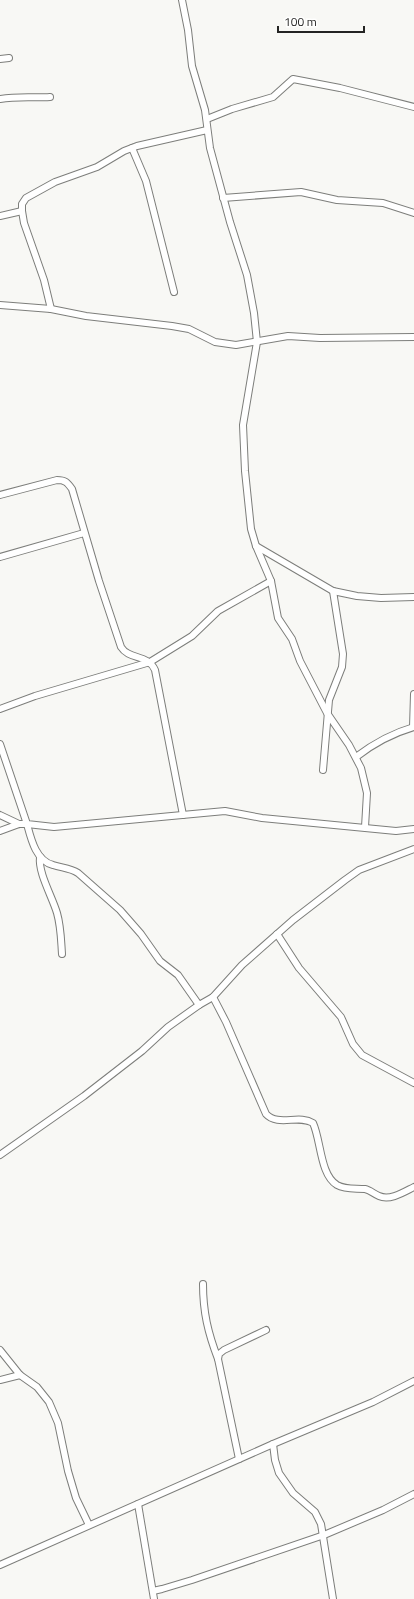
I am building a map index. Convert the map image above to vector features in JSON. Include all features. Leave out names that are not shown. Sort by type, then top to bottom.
[{"type":"street","points":[[182,0],[188,30],[192,66],[204,102],[210,148],[223,198],[247,275],[254,313],[257,342],[243,425],[251,529],[256,546],[271,581],[278,618],[292,639],[300,662],[327,713],[349,745],[363,774],[367,793],[365,827]]},
{"type":"street","points":[[0,59],[9,58]]},
{"type":"street","points":[[207,119],[232,109],[273,97],[293,79],[340,88],[414,107]]},
{"type":"street","points":[[0,99],[15,97],[26,99],[50,97]]},
{"type":"street","points":[[50,309],[44,280],[26,230],[22,204],[26,198],[55,182],[97,167],[120,153],[132,148],[207,130]]},
{"type":"street","points":[[132,148],[146,181],[174,292]]},
{"type":"street","points":[[223,198],[301,192],[338,200],[383,203],[414,213]]},
{"type":"street","points":[[0,216],[22,211]]},
{"type":"street","points":[[0,305],[50,309],[86,316],[189,329],[208,339],[222,344],[236,345],[288,336],[320,338],[414,336]]},
{"type":"street","points":[[0,495],[40,484],[63,480],[72,488],[84,533],[121,647],[127,654],[140,657],[150,662],[155,670],[183,815]]},
{"type":"street","points":[[0,557],[84,533]]},
{"type":"street","points":[[256,546],[333,591],[365,596],[414,597]]},
{"type":"street","points":[[0,709],[35,696],[150,662],[192,636],[218,611],[271,581]]},
{"type":"street","points":[[323,770],[327,735],[327,713],[331,695],[339,674],[343,654],[333,591]]},
{"type":"street","points":[[356,757],[391,735],[413,727],[414,694]]},
{"type":"street","points":[[0,744],[35,849],[40,857],[52,865],[71,869],[78,873],[120,910],[141,934],[160,961],[178,975],[198,1005]]},
{"type":"street","points":[[0,831],[19,824],[54,827],[231,812],[262,818],[396,831],[414,829]]},
{"type":"street","points":[[0,815],[19,824]]},
{"type":"street","points":[[0,1155],[84,1096],[142,1051],[168,1027],[198,1005],[213,997],[242,965],[292,920],[359,870],[414,849]]},
{"type":"street","points":[[40,857],[40,869],[50,892],[57,914],[61,934],[62,954]]},
{"type":"street","points":[[278,934],[299,968],[341,1017],[353,1044],[362,1055],[414,1082]]},
{"type":"street","points":[[213,997],[226,1022],[266,1114],[274,1120],[306,1120],[313,1123],[326,1171],[331,1180],[345,1188],[369,1190],[384,1198],[396,1196],[414,1187]]},
{"type":"street","points":[[203,1284],[203,1305],[208,1332],[218,1359],[239,1459]]},
{"type":"street","points":[[218,1359],[219,1354],[224,1350],[266,1330]]},
{"type":"street","points":[[0,1350],[20,1375],[37,1387],[49,1402],[58,1423],[68,1471],[76,1498],[89,1525]]},
{"type":"street","points":[[0,1380],[20,1375]]},
{"type":"street","points":[[0,1565],[273,1444],[373,1402],[414,1381]]},
{"type":"street","points":[[273,1444],[275,1460],[279,1473],[294,1493],[315,1512],[321,1524],[324,1535],[333,1599]]},
{"type":"street","points":[[153,1591],[162,1590],[324,1535],[383,1510],[414,1494]]},
{"type":"street","points":[[138,1504],[154,1599]]}]
